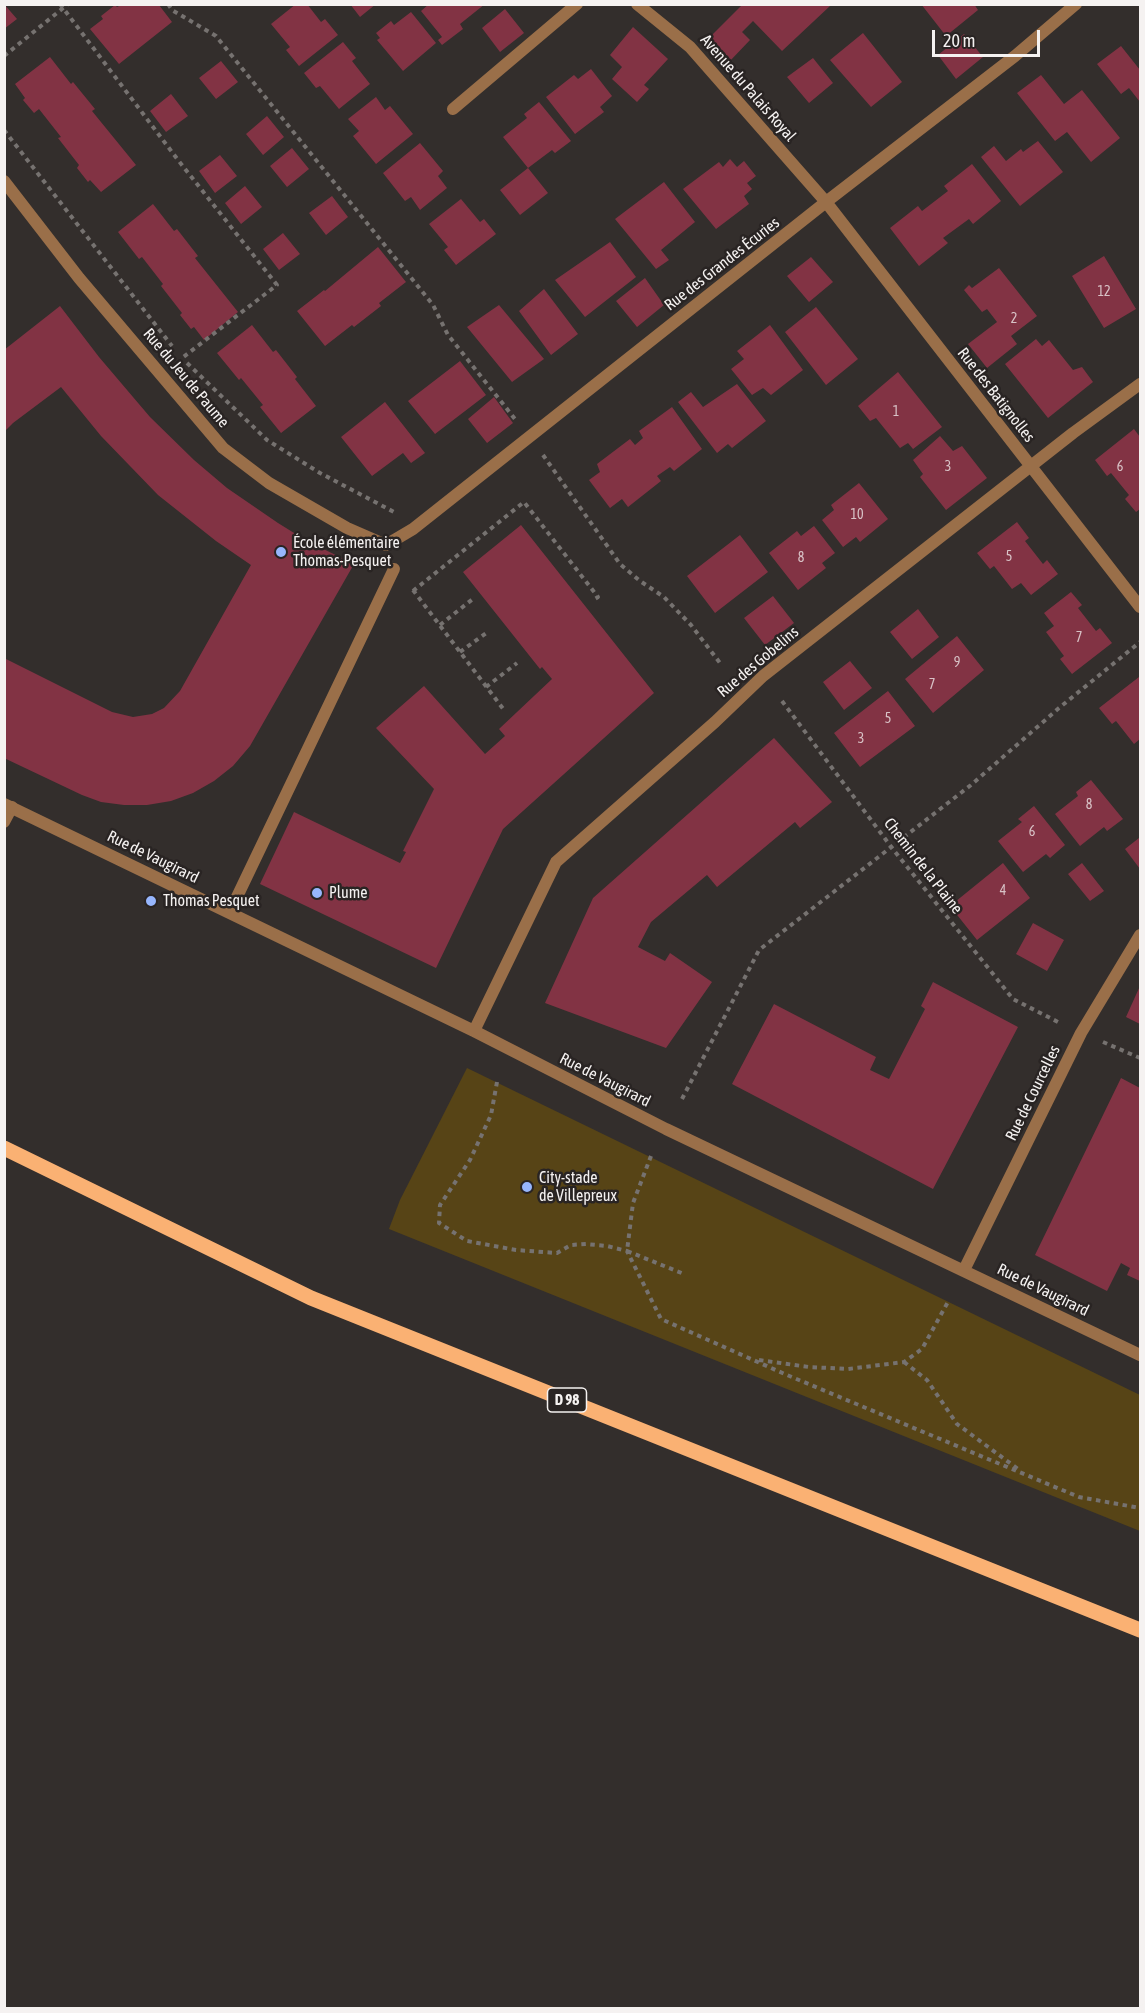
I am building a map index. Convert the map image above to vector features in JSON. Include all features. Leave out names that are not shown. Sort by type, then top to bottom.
[{"type":"main road","name":"D 98","points":[[4,1148],[311,1298],[1140,1630]]},
{"type":"street","points":[[453,109],[577,4]]},
{"type":"street","name":"Avenue du Palais Royal","points":[[637,4],[690,46],[825,202]]},
{"type":"street","name":"Rue des Grandes Écuries","points":[[386,545],[413,530],[825,202],[1016,56],[1076,4]]},
{"type":"street","name":"Rue du Jeu de Paume","points":[[4,181],[80,278],[223,448],[269,483],[347,528],[386,545]]},
{"type":"street","name":"Rue des Batignolles","points":[[825,202],[1140,607]]},
{"type":"street","name":"Rue des Gobelins","points":[[474,1031],[556,862],[715,722],[763,676],[1030,466],[1140,384]]},
{"type":"street","points":[[235,901],[394,569]]},
{"type":"street","points":[[4,822],[8,805]]},
{"type":"street","name":"Rue de Vaugirard","points":[[8,805],[474,1031],[666,1129],[1140,1355]]},
{"type":"street","name":"Rue de Courcelles","points":[[964,1270],[1081,1033],[1140,935]]},
{"type":"path","points":[[4,56],[62,6],[68,4]]},
{"type":"path","points":[[168,4],[172,10],[216,36],[433,305],[448,335],[518,422]]},
{"type":"path","points":[[62,6],[178,160],[277,285],[182,358]]},
{"type":"path","points":[[4,130],[182,358],[267,440],[320,473],[400,515]]},
{"type":"path","points":[[543,455],[620,564],[664,597],[692,625],[720,663]]},
{"type":"path","points":[[413,591],[524,502],[598,597],[593,600]]},
{"type":"path","points":[[408,583],[504,710]]},
{"type":"path","points":[[440,626],[474,598]]},
{"type":"path","points":[[460,652],[489,631]]},
{"type":"path","points":[[682,1099],[759,950],[971,785],[1059,708],[1140,642]]},
{"type":"path","points":[[486,687],[517,663]]},
{"type":"path","name":"Chemin de la Plaine","points":[[782,701],[892,848],[1013,999],[1064,1024]]},
{"type":"path","points":[[1096,1039],[1140,1058]]},
{"type":"path","points":[[497,1082],[491,1115],[471,1160],[440,1205],[439,1223],[467,1240],[516,1250],[557,1253],[571,1245],[607,1246],[627,1251],[684,1274]]},
{"type":"path","points":[[651,1156],[633,1203],[627,1251],[661,1320],[1079,1497],[1140,1508]]},
{"type":"path","points":[[753,1360],[848,1369],[904,1362],[922,1349],[949,1300]]},
{"type":"path","points":[[904,1362],[927,1380],[957,1424],[1022,1472]]},
{"type":"shaded area","points":[[467,1068],[1140,1395],[1140,1531],[389,1229],[400,1200]]},
{"type":"building","points":[[4,4],[17,19],[4,29]]},
{"type":"building","points":[[296,4],[307,4],[321,22],[325,19],[338,35],[299,66],[286,50],[290,47],[271,24]]},
{"type":"building","points":[[350,4],[376,4],[360,17]]},
{"type":"building","points":[[429,4],[485,4],[460,24],[463,29],[442,45],[438,40],[442,37],[421,11]]},
{"type":"building","points":[[743,4],[829,4],[830,6],[782,51],[753,21],[742,32],[750,40],[729,62],[707,40]]},
{"type":"building","points":[[921,4],[974,4],[978,10],[946,36]]},
{"type":"building","points":[[115,5],[117,7],[121,5],[159,5],[172,22],[119,64],[90,29]]},
{"type":"building","points":[[505,9],[524,33],[500,52],[482,28]]},
{"type":"building","points":[[411,12],[436,43],[403,71],[377,40],[380,38],[376,33],[391,21],[394,25]]},
{"type":"building","points":[[633,27],[668,59],[644,85],[649,89],[637,102],[612,79],[622,67],[610,55]]},
{"type":"building","points":[[863,33],[902,82],[871,107],[830,60]]},
{"type":"building","points":[[964,34],[983,57],[956,79],[938,55]]},
{"type":"building","points":[[343,42],[356,58],[352,61],[370,84],[339,109],[320,86],[316,88],[304,73]]},
{"type":"building","points":[[1121,46],[1140,70],[1140,102],[1129,88],[1121,94],[1097,64]]},
{"type":"building","points":[[50,57],[95,109],[92,111],[136,165],[101,192],[90,180],[88,182],[77,168],[79,165],[58,138],[61,137],[39,109],[34,113],[23,100],[25,98],[15,84]]},
{"type":"building","points":[[813,58],[833,83],[809,103],[787,77]]},
{"type":"building","points":[[221,61],[238,82],[216,99],[199,78]]},
{"type":"building","points":[[591,69],[612,96],[600,107],[604,112],[575,134],[546,97],[574,75],[578,79]]},
{"type":"building","points":[[1041,75],[1064,104],[1082,90],[1120,138],[1091,162],[1067,132],[1055,141],[1017,93]]},
{"type":"building","points":[[171,94],[188,116],[166,132],[150,111]]},
{"type":"building","points":[[376,97],[385,110],[390,106],[413,134],[376,164],[353,136],[359,131],[348,119]]},
{"type":"building","points":[[539,102],[571,141],[555,153],[552,150],[528,168],[503,137],[527,118],[524,114]]},
{"type":"building","points":[[267,116],[284,137],[263,155],[246,134]]},
{"type":"building","points":[[1038,141],[1063,172],[1020,206],[981,157],[994,146],[1006,161],[1021,149],[1023,152]]},
{"type":"building","points":[[420,143],[443,171],[438,176],[447,188],[420,210],[411,197],[405,201],[383,173]]},
{"type":"building","points":[[292,148],[309,169],[287,187],[270,166]]},
{"type":"building","points":[[220,155],[237,176],[215,193],[199,171]]},
{"type":"building","points":[[730,159],[737,167],[744,161],[756,176],[747,183],[752,189],[744,196],[749,204],[716,229],[683,189],[719,162],[723,167]]},
{"type":"building","points":[[972,164],[1001,201],[973,224],[969,219],[943,238],[948,243],[919,266],[890,228],[918,206],[922,211],[948,191],[944,186]]},
{"type":"building","points":[[528,168],[548,193],[520,215],[500,190]]},
{"type":"building","points":[[664,182],[695,222],[661,250],[669,260],[656,269],[615,219]]},
{"type":"building","points":[[245,186],[262,207],[241,224],[225,203]]},
{"type":"building","points":[[332,196],[348,217],[326,235],[309,213]]},
{"type":"building","points":[[461,199],[480,222],[484,219],[496,234],[456,265],[444,250],[448,247],[429,224]]},
{"type":"building","points":[[153,204],[174,231],[177,229],[198,256],[195,258],[238,312],[204,340],[194,327],[191,329],[161,286],[163,284],[118,232]]},
{"type":"building","points":[[283,233],[300,254],[279,270],[263,249]]},
{"type":"building","points":[[610,242],[636,277],[585,317],[555,280]]},
{"type":"building","points":[[378,247],[406,282],[379,303],[381,306],[325,346],[297,311]]},
{"type":"building","points":[[1104,256],[1136,309],[1104,328],[1072,276]]},
{"type":"building","points":[[811,257],[833,282],[809,302],[787,276]]},
{"type":"building","points":[[999,268],[1037,316],[1011,336],[1017,344],[987,368],[968,344],[997,322],[987,309],[982,312],[964,290],[969,285],[972,288]]},
{"type":"building","points":[[645,278],[664,305],[637,327],[616,301]]},
{"type":"building","points":[[544,289],[578,334],[551,355],[519,311]]},
{"type":"building","points":[[499,305],[544,359],[512,382],[467,327]]},
{"type":"building","name":"École élémentaire Thomas-Pesquet","points":[[60,306],[99,357],[150,417],[194,460],[227,488],[278,523],[307,541],[354,564],[250,746],[233,766],[214,781],[193,793],[171,801],[147,805],[101,802],[4,758],[4,658],[112,712],[133,717],[152,714],[164,708],[180,691],[251,565],[216,541],[158,495],[101,436],[61,387],[4,432],[4,350]]},
{"type":"building","points":[[816,307],[858,359],[826,385],[785,332]]},
{"type":"building","points":[[252,325],[273,352],[276,350],[316,406],[281,433],[260,407],[263,405],[217,353]]},
{"type":"building","points":[[770,325],[803,370],[771,395],[763,388],[752,395],[731,369],[744,359],[737,351]]},
{"type":"building","points":[[1036,339],[1042,346],[1049,340],[1073,370],[1082,367],[1093,382],[1048,418],[1005,364]]},
{"type":"building","points":[[460,361],[486,395],[435,434],[408,401]]},
{"type":"building","points":[[898,372],[942,427],[913,449],[908,443],[900,448],[876,418],[870,421],[858,406]]},
{"type":"building","points":[[737,384],[766,421],[732,448],[728,444],[717,453],[678,402],[691,392],[703,407]]},
{"type":"building","points":[[494,397],[513,423],[487,443],[468,419]]},
{"type":"building","points":[[385,402],[425,453],[411,463],[403,453],[372,476],[341,437]]},
{"type":"building","points":[[672,407],[702,449],[674,471],[670,467],[657,476],[661,481],[628,507],[622,499],[610,508],[589,480],[600,472],[597,464],[630,439],[635,445],[643,438],[639,431]]},
{"type":"building","points":[[1134,429],[1140,437],[1140,509],[1136,512],[1125,499],[1129,495],[1111,473],[1107,476],[1095,460]]},
{"type":"building","points":[[940,436],[953,451],[962,446],[987,478],[946,510],[920,477],[923,474],[913,460]]},
{"type":"building","points":[[859,483],[888,519],[860,542],[856,537],[843,547],[822,520],[834,510],[831,505]]},
{"type":"building","points":[[1017,522],[1029,538],[1025,541],[1043,564],[1047,560],[1058,574],[1031,595],[1021,583],[1012,589],[994,566],[990,569],[977,553]]},
{"type":"building","points":[[521,525],[654,693],[503,829],[436,968],[260,884],[294,812],[400,863],[406,852],[403,851],[434,789],[376,728],[424,686],[485,754],[505,736],[499,729],[552,679],[542,667],[540,669],[463,572]]},
{"type":"building","points":[[814,526],[835,553],[822,563],[826,568],[798,590],[769,553],[797,531],[801,536]]},
{"type":"building","points":[[740,535],[768,572],[715,613],[687,576]]},
{"type":"building","points":[[1071,592],[1082,605],[1078,608],[1096,631],[1100,628],[1112,643],[1072,674],[1060,659],[1064,656],[1046,632],[1054,626],[1044,613]]},
{"type":"building","points":[[773,596],[794,623],[765,645],[744,618]]},
{"type":"building","points":[[918,609],[939,637],[912,659],[890,632]]},
{"type":"building","points":[[957,636],[984,670],[933,713],[905,679]]},
{"type":"building","points":[[850,661],[872,688],[844,710],[823,682]]},
{"type":"building","points":[[1139,677],[1140,739],[1134,744],[1116,721],[1112,724],[1099,708]]},
{"type":"building","points":[[888,691],[915,726],[860,767],[834,733]]},
{"type":"building","points":[[774,738],[832,802],[800,828],[795,822],[717,887],[707,875],[651,922],[638,947],[665,961],[670,953],[712,982],[666,1048],[545,1003],[593,898]]},
{"type":"building","points":[[1091,780],[1123,819],[1107,831],[1104,827],[1080,846],[1055,814],[1078,796],[1076,792]]},
{"type":"building","points":[[1034,806],[1065,845],[1050,858],[1046,854],[1023,872],[998,841],[1022,822],[1018,819]]},
{"type":"building","points":[[1139,838],[1140,840],[1140,869],[1125,849]]},
{"type":"building","points":[[1003,863],[1030,898],[977,940],[950,906]]},
{"type":"building","points":[[1082,863],[1104,891],[1090,901],[1068,874]]},
{"type":"building","points":[[1033,923],[1064,940],[1047,971],[1016,954]]},
{"type":"building","points":[[933,982],[1018,1027],[933,1189],[732,1084],[774,1004],[876,1057],[870,1070],[889,1079],[925,1009],[921,1006]]},
{"type":"building","points":[[1140,986],[1140,1024],[1126,1017]]},
{"type":"building","points":[[1121,1078],[1140,1088],[1140,1281],[1127,1275],[1130,1268],[1121,1263],[1107,1291],[1035,1255]]},
{"type":"place","name":"École élémentaire Thomas-Pesquet","points":[[281,552]]},
{"type":"place","name":"Plume","points":[[317,893]]},
{"type":"place","name":"Thomas Pesquet","points":[[151,901]]},
{"type":"place","name":"City-stade de Villepreux","points":[[527,1187]]}]
